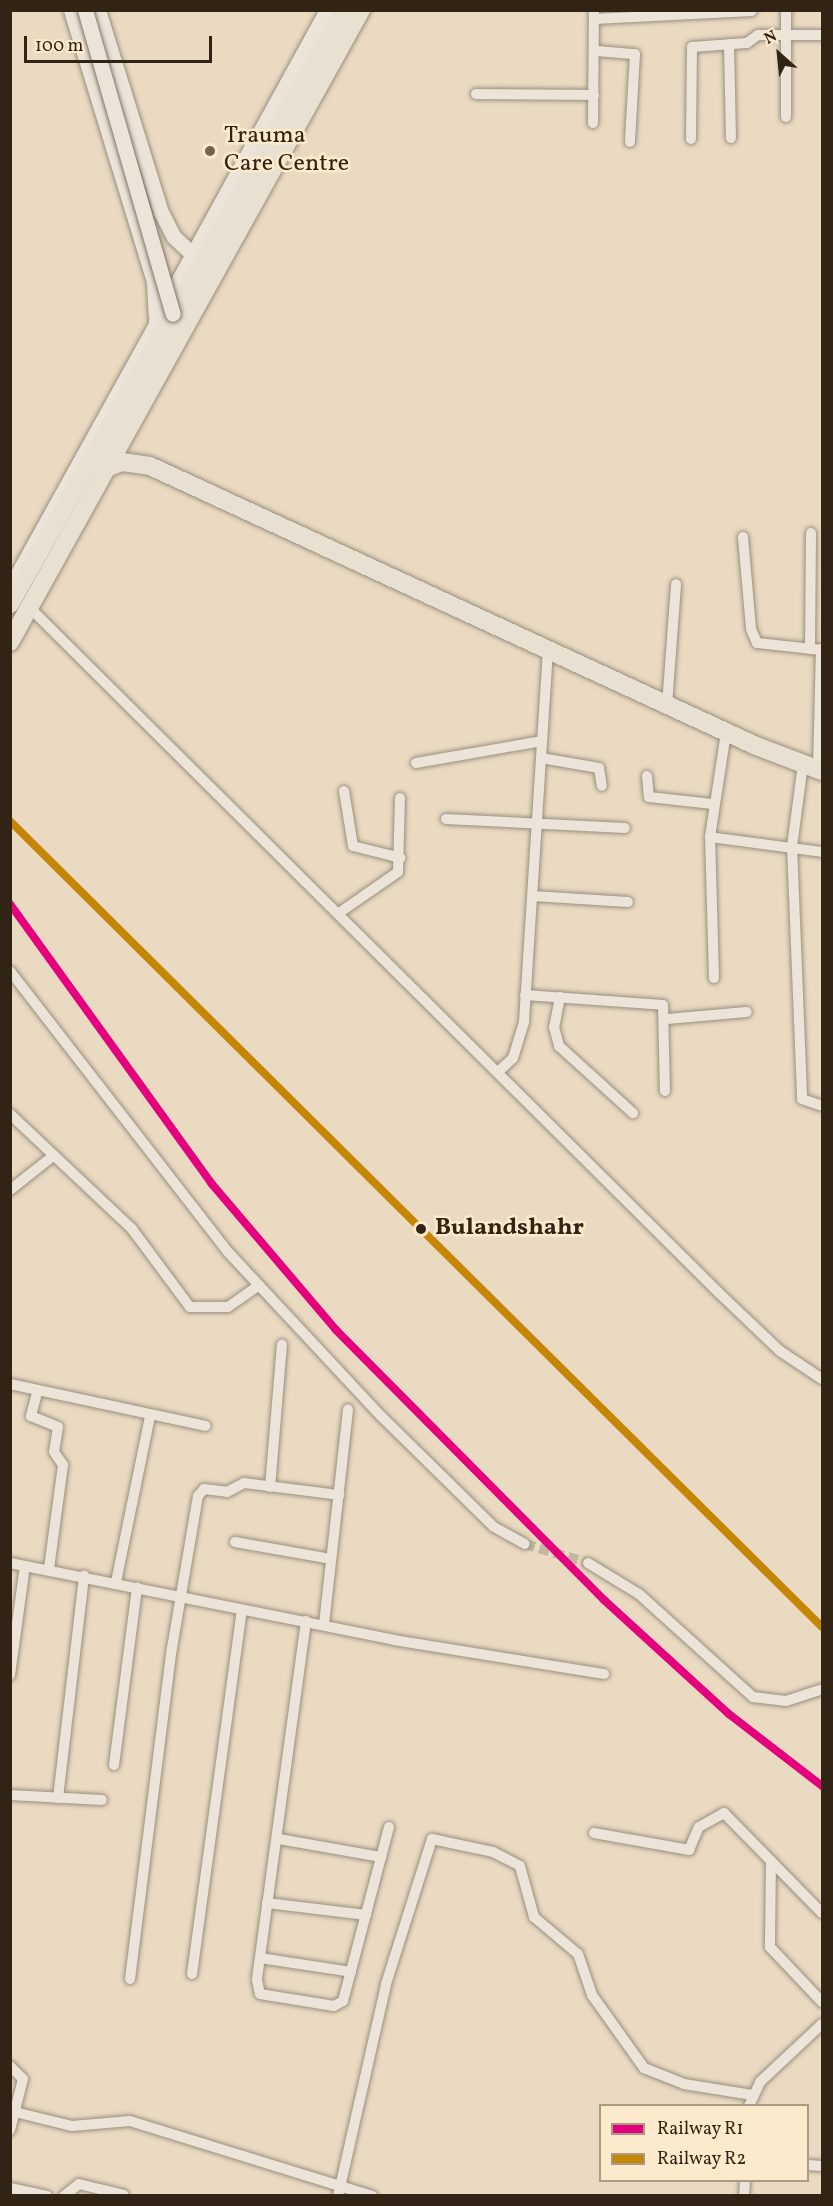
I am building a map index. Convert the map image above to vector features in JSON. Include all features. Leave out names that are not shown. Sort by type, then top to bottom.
[{"type":"main road","points":[[10,604],[344,10]]},
{"type":"main road","points":[[10,642],[103,470],[361,10]]},
{"type":"main road","points":[[103,470],[122,462],[150,466],[726,732],[815,768]]},
{"type":"street","points":[[71,10],[154,282],[156,321]]},
{"type":"street","points":[[85,10],[173,314]]},
{"type":"street","points":[[98,10],[161,212],[174,237],[192,254]]},
{"type":"street","points":[[10,584],[327,10]]},
{"type":"street","points":[[786,10],[786,117]]},
{"type":"street","points":[[593,123],[597,51],[594,15],[752,11]]},
{"type":"street","points":[[690,139],[690,49],[747,43],[758,35],[822,35]]},
{"type":"street","points":[[729,44],[731,138]]},
{"type":"street","points":[[597,51],[635,54],[630,142]]},
{"type":"street","points":[[476,94],[594,95]]},
{"type":"street","points":[[811,533],[817,575],[821,686],[815,768],[792,846],[802,1099],[822,1106]]},
{"type":"street","points":[[743,537],[753,635],[764,645],[818,649]]},
{"type":"street","points":[[667,705],[676,584]]},
{"type":"street","points":[[29,607],[499,1071],[727,1301],[780,1351],[822,1379]]},
{"type":"street","points":[[499,1071],[521,1040],[533,896],[548,648]]},
{"type":"street","points":[[714,978],[710,837],[713,804],[726,732]]},
{"type":"street","points":[[416,763],[542,741]]},
{"type":"street","points":[[541,758],[599,768],[602,786]]},
{"type":"street","points":[[646,776],[649,797],[713,804]]},
{"type":"street","points":[[344,791],[353,846],[401,858]]},
{"type":"street","points":[[339,913],[390,880],[401,858],[400,798]]},
{"type":"street","points":[[446,819],[625,828]]},
{"type":"street","points":[[710,837],[792,846],[822,852]]},
{"type":"street","points":[[533,896],[628,902]]},
{"type":"street","points":[[10,971],[259,1285],[494,1527],[525,1544]]},
{"type":"street","points":[[525,995],[659,1003],[667,1019],[665,1090]]},
{"type":"street","points":[[560,997],[554,1027],[559,1046],[633,1113]]},
{"type":"street","points":[[667,1019],[747,1012]]},
{"type":"street","points":[[10,1114],[132,1229],[190,1307],[228,1307],[259,1285]]},
{"type":"street","points":[[10,1190],[53,1156]]},
{"type":"street","points":[[270,1487],[282,1345]]},
{"type":"street","points":[[10,1384],[37,1393],[206,1426]]},
{"type":"street","points":[[37,1393],[31,1416],[58,1427],[54,1452],[63,1465],[49,1569]]},
{"type":"street","points":[[324,1624],[348,1409]]},
{"type":"street","points":[[116,1582],[150,1416]]},
{"type":"street","points":[[130,1979],[182,1596],[201,1491],[227,1492],[244,1483],[339,1494]]},
{"type":"street","points":[[235,1542],[331,1559]]},
{"type":"street","points":[[10,1563],[116,1582],[242,1610],[604,1674]]},
{"type":"street","points":[[588,1563],[639,1594],[753,1698],[786,1701],[822,1689]]},
{"type":"street","points":[[10,1676],[26,1566]]},
{"type":"street","points":[[58,1798],[84,1576]]},
{"type":"street","points":[[114,1765],[137,1587]]},
{"type":"street","points":[[192,1974],[242,1610]]},
{"type":"street","points":[[306,1621],[279,1839],[260,1958],[257,1988],[264,1996],[339,2006],[351,1972],[389,1827]]},
{"type":"street","points":[[10,1795],[102,1800]]},
{"type":"street","points":[[594,1833],[688,1850],[699,1827],[721,1813],[822,1913]]},
{"type":"street","points":[[338,2196],[386,1984],[424,1848],[438,1837],[493,1852],[520,1866],[534,1917],[578,1954],[592,1995],[644,2068],[684,2084],[751,2100],[822,2024]]},
{"type":"street","points":[[279,1839],[381,1857]]},
{"type":"street","points":[[771,1861],[770,1947],[822,2002]]},
{"type":"street","points":[[267,1903],[366,1915]]},
{"type":"street","points":[[260,1958],[351,1972]]},
{"type":"street","points":[[10,2066],[23,2079],[10,2130]]},
{"type":"street","points":[[15,2112],[72,2126],[130,2121],[373,2196]]},
{"type":"street","points":[[64,2196],[79,2184],[124,2195]]},
{"type":"street","points":[[10,2188],[47,2196]]},
{"type":"tunnel","points":[[525,1544],[588,1563]]},
{"type":"rail line","name":"R2","points":[[10,821],[822,1627]]},
{"type":"rail line","name":"R1","points":[[10,904],[211,1183],[336,1330],[604,1600],[729,1714],[822,1786]]},
{"type":"place","name":"Trauma Care Centre","points":[[210,151]]},
{"type":"place","name":"Bulandshahr","points":[[421,1229]]}]
